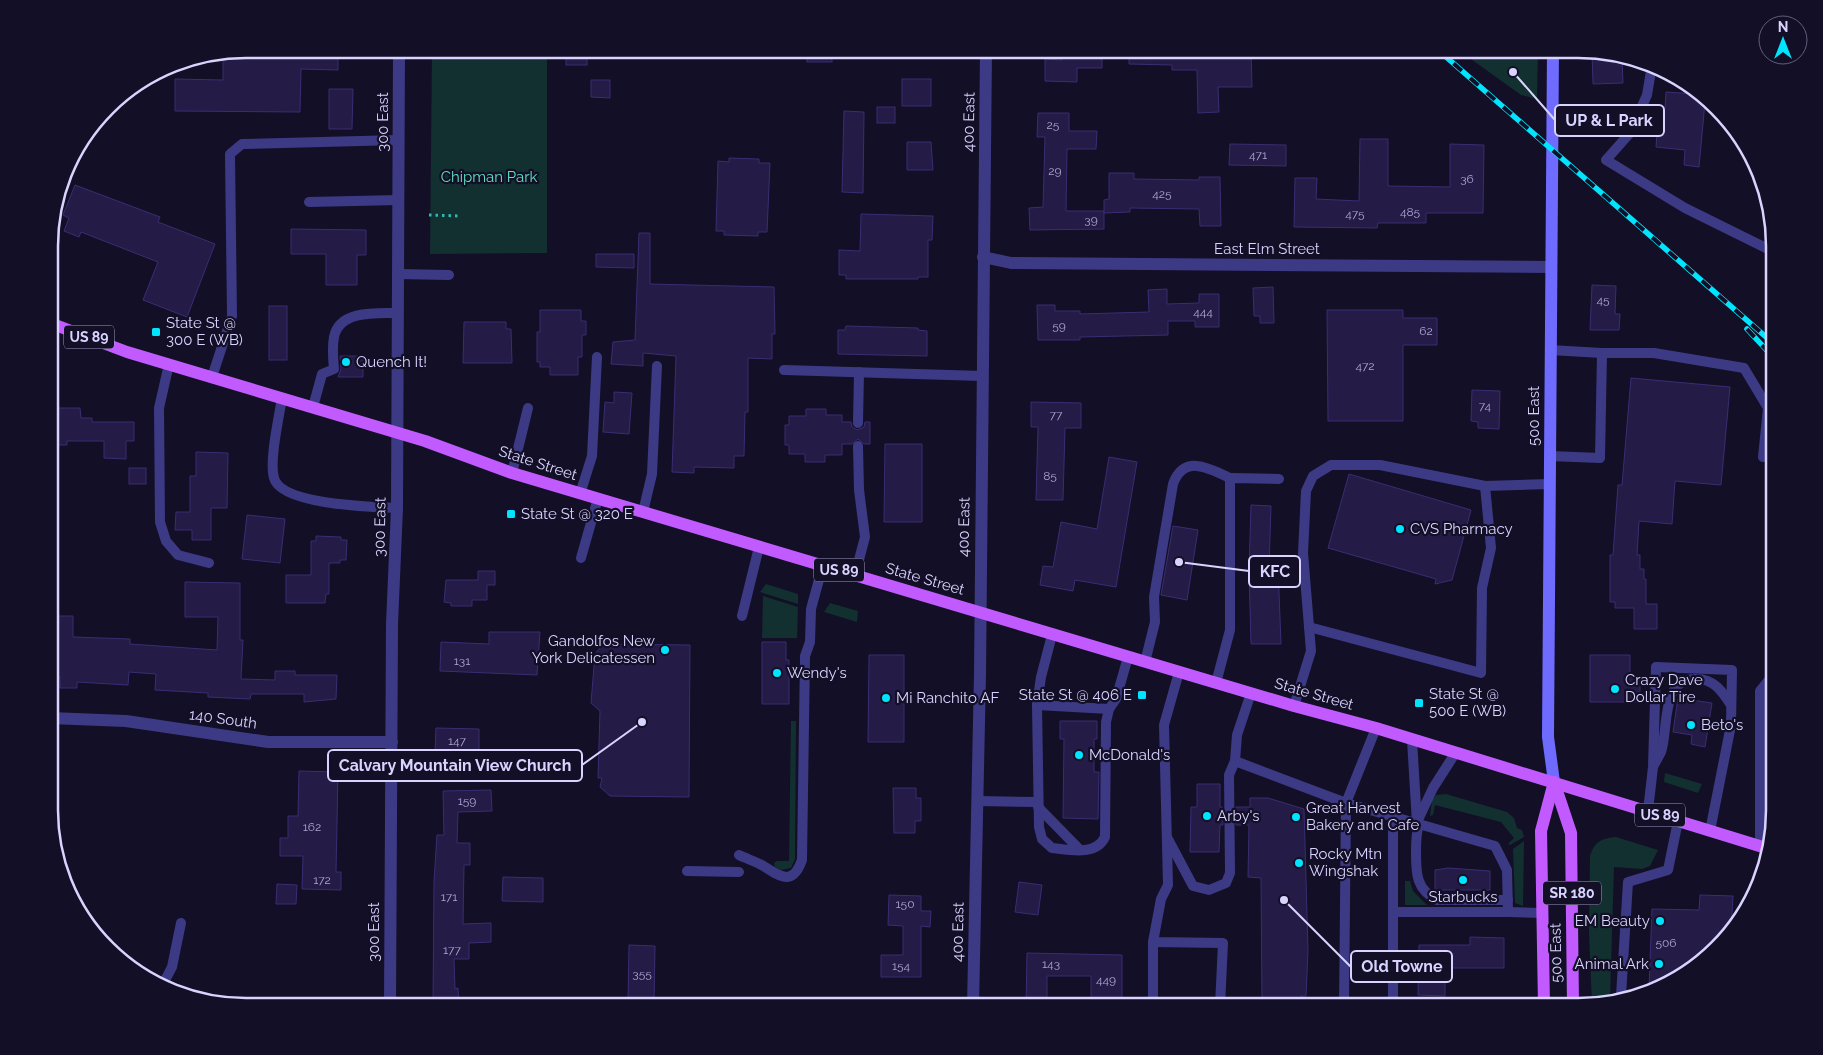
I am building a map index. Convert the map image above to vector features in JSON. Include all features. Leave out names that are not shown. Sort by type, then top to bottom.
[{"type":"main road","name":"State Street","points":[[58,326],[127,352],[397,432],[512,473],[580,494],[1251,694],[1376,728],[1762,847]]},
{"type":"main road","name":"500 East","points":[[1544,998],[1541,831],[1554,782]]},
{"type":"main road","name":"500 East","points":[[1554,782],[1570,834],[1573,998]]},
{"type":"street","name":"300 East","points":[[390,998],[392,624],[398,508],[399,58]]},
{"type":"street","name":"400 East","points":[[973,998],[986,58]]},
{"type":"street","name":"500 East","points":[[1553,58],[1548,737],[1554,782]]},
{"type":"street","name":"East Elm Street","points":[[983,257],[1011,263],[1551,267]]},
{"type":"street","name":"140 South","points":[[58,718],[126,721],[268,742],[392,742]]},
{"type":"lane","points":[[1651,73],[1647,95],[1630,133],[1606,160],[1685,208],[1766,248]]},
{"type":"lane","points":[[212,377],[232,316],[230,154],[242,144],[399,140]]},
{"type":"lane","points":[[309,202],[398,200]]},
{"type":"lane","points":[[398,274],[448,275]]},
{"type":"lane","points":[[313,407],[322,374],[334,369],[334,336],[340,326],[350,318],[368,313],[398,313]]},
{"type":"lane","points":[[1550,350],[1654,353],[1744,368],[1766,405]]},
{"type":"lane","points":[[1550,456],[1600,458],[1602,353]]},
{"type":"lane","points":[[580,494],[592,456],[597,357]]},
{"type":"lane","points":[[169,364],[159,408],[160,522],[166,541],[178,555],[208,563]]},
{"type":"lane","points":[[642,512],[652,474],[657,366]]},
{"type":"lane","points":[[784,370],[982,376]]},
{"type":"lane","points":[[858,423],[859,372]]},
{"type":"lane","points":[[282,398],[272,465],[274,480],[279,487],[309,499],[341,505],[398,508]]},
{"type":"lane","points":[[512,473],[528,408]]},
{"type":"lane","points":[[1763,457],[1766,428]]},
{"type":"lane","points":[[855,575],[865,537],[859,490],[858,446]]},
{"type":"lane","points":[[1294,706],[1311,650],[1303,553],[1306,491],[1313,476],[1331,465],[1380,465],[1485,486],[1550,484]]},
{"type":"lane","points":[[1145,662],[1155,622],[1154,597],[1173,484],[1178,472],[1184,467],[1193,466],[1211,469],[1230,478],[1279,479]]},
{"type":"lane","points":[[1216,683],[1230,630],[1230,478]]},
{"type":"lane","points":[[1309,627],[1481,673],[1482,588],[1491,548],[1485,486]]},
{"type":"lane","points":[[581,558],[598,498]]},
{"type":"lane","points":[[742,616],[759,547]]},
{"type":"lane","points":[[739,855],[782,877],[794,875],[799,870],[802,860],[806,656],[810,642],[811,609],[822,565]]},
{"type":"lane","points":[[1052,635],[1041,677],[1037,705],[1040,833],[1045,843],[1052,848],[1080,850],[1099,846],[1105,837],[1106,722],[1109,709],[1116,700],[1128,657]]},
{"type":"lane","points":[[1648,811],[1653,767],[1656,667],[1732,670],[1731,725],[1710,831]]},
{"type":"lane","points":[[1153,998],[1153,942],[1161,899],[1168,885],[1164,725],[1179,672]]},
{"type":"lane","points":[[1653,767],[1661,751],[1669,700],[1673,690],[1681,683],[1691,678],[1704,679],[1719,687],[1732,705]]},
{"type":"lane","points":[[1763,841],[1760,691],[1766,684]]},
{"type":"lane","points":[[1167,836],[1193,886],[1209,890],[1226,883],[1230,873],[1229,775],[1235,761],[1237,735],[1251,694]]},
{"type":"lane","points":[[1037,705],[1109,709]]},
{"type":"lane","points":[[1344,998],[1346,802],[1376,728]]},
{"type":"lane","points":[[1412,740],[1418,824],[1416,877],[1420,887],[1437,900],[1508,900]]},
{"type":"lane","points":[[1418,824],[1433,788],[1456,752]]},
{"type":"lane","points":[[1235,761],[1346,802],[1495,846],[1507,870],[1508,912]]},
{"type":"lane","points":[[977,801],[1038,804],[1080,850]]},
{"type":"lane","points":[[1393,817],[1393,998]]},
{"type":"lane","points":[[1621,992],[1628,882],[1668,870],[1678,821]]},
{"type":"lane","points":[[687,871],[739,872]]},
{"type":"lane","points":[[1393,912],[1541,913]]},
{"type":"lane","points":[[166,980],[172,968],[181,922]]},
{"type":"lane","points":[[1153,942],[1223,943],[1220,998]]},
{"type":"path","points":[[429,215],[461,216]]},
{"type":"green space","name":"Chipman Park","points":[[432,58],[547,58],[547,253],[430,254]]},
{"type":"green space","points":[[1470,58],[1538,58],[1537,99],[1521,95]]},
{"type":"green space","points":[[766,584],[798,594],[798,604],[760,592]]},
{"type":"green space","points":[[763,596],[798,607],[797,638],[762,638]]},
{"type":"green space","points":[[830,603],[858,611],[857,622],[824,612]]},
{"type":"green space","points":[[791,721],[796,721],[795,859],[791,868],[781,870],[775,867],[774,863],[777,861],[789,861]]},
{"type":"green space","points":[[1665,773],[1702,784],[1698,793],[1664,782]]},
{"type":"green space","points":[[1446,794],[1507,812],[1514,818],[1517,828],[1522,830],[1524,837],[1510,845],[1508,844],[1514,838],[1501,822],[1435,805],[1433,815],[1430,816],[1432,800],[1436,795]]},
{"type":"green space","points":[[1616,837],[1658,850],[1650,866],[1642,869],[1614,867],[1610,995],[1592,997],[1589,933],[1590,856],[1596,844],[1607,838]]},
{"type":"green space","points":[[1524,841],[1523,906],[1515,903],[1513,849]]},
{"type":"green space","points":[[1405,881],[1410,881],[1413,891],[1427,905],[1405,905]]},
{"type":"building","points":[[338,58],[338,70],[301,69],[300,112],[175,111],[175,79],[223,80],[223,59]]},
{"type":"building","points":[[566,58],[587,58],[587,65],[566,65]]},
{"type":"building","points":[[807,58],[832,58],[832,62],[807,62]]},
{"type":"building","points":[[1062,58],[1102,58],[1102,68],[1077,68],[1077,82],[1045,81],[1045,59],[1062,60]]},
{"type":"building","points":[[1129,58],[1251,58],[1252,87],[1218,87],[1219,112],[1198,113],[1197,70],[1172,70],[1172,65],[1129,64]]},
{"type":"building","points":[[1592,58],[1622,63],[1623,83],[1593,84]]},
{"type":"building","points":[[902,79],[931,79],[931,106],[902,106]]},
{"type":"building","points":[[591,80],[610,80],[610,98],[591,97]]},
{"type":"building","points":[[329,89],[353,89],[352,129],[329,129]]},
{"type":"building","points":[[1666,92],[1688,93],[1704,107],[1699,167],[1684,165],[1685,150],[1656,147],[1659,107],[1665,108]]},
{"type":"building","points":[[877,107],[895,107],[895,123],[877,123]]},
{"type":"building","points":[[844,111],[864,112],[863,193],[842,192]]},
{"type":"building","points":[[1038,113],[1069,113],[1069,131],[1097,131],[1096,149],[1067,149],[1066,211],[1104,211],[1104,229],[1030,230],[1029,208],[1043,207],[1045,137],[1037,137]]},
{"type":"building","points":[[1360,139],[1388,139],[1388,186],[1450,187],[1450,144],[1484,145],[1483,213],[1426,213],[1426,223],[1378,223],[1377,228],[1294,227],[1295,178],[1317,178],[1316,199],[1359,201]]},
{"type":"building","points":[[907,142],[931,142],[933,170],[907,170]]},
{"type":"building","points":[[1230,144],[1286,145],[1286,166],[1229,165]]},
{"type":"building","points":[[729,158],[759,159],[759,163],[770,163],[767,232],[758,232],[758,236],[724,235],[724,231],[716,231],[718,161],[729,162]]},
{"type":"building","points":[[1109,173],[1134,173],[1134,179],[1199,180],[1199,177],[1220,177],[1221,226],[1200,226],[1199,209],[1130,208],[1130,212],[1104,213],[1104,200],[1109,199]]},
{"type":"building","points":[[75,185],[160,217],[158,222],[215,244],[187,317],[143,300],[158,262],[81,232],[79,237],[64,231],[69,218],[63,215]]},
{"type":"building","points":[[861,214],[933,216],[932,240],[928,240],[928,277],[918,277],[918,279],[846,279],[846,275],[839,275],[839,250],[860,251]]},
{"type":"building","points":[[291,229],[366,230],[366,255],[357,255],[357,285],[326,285],[326,254],[291,254]]},
{"type":"building","points":[[639,233],[650,233],[650,284],[774,287],[775,334],[772,334],[772,359],[748,358],[748,412],[745,412],[744,456],[734,456],[734,468],[694,467],[694,473],[672,472],[676,356],[643,353],[643,366],[611,364],[613,342],[635,340]]},
{"type":"building","points":[[596,254],[634,254],[634,268],[596,267]]},
{"type":"building","points":[[1592,285],[1616,286],[1615,314],[1620,314],[1619,330],[1590,330]]},
{"type":"building","points":[[1273,287],[1274,323],[1260,323],[1260,316],[1254,316],[1253,288]]},
{"type":"building","points":[[1167,289],[1167,304],[1199,303],[1199,294],[1219,294],[1219,327],[1195,327],[1195,321],[1168,321],[1168,335],[1080,337],[1080,340],[1038,340],[1037,305],[1055,305],[1055,311],[1080,311],[1080,314],[1149,312],[1148,290]]},
{"type":"building","points":[[269,306],[287,306],[287,360],[269,360]]},
{"type":"building","points":[[540,310],[581,310],[581,321],[586,321],[586,335],[582,335],[582,357],[578,357],[578,375],[550,375],[550,367],[540,367],[540,362],[537,362],[537,332],[540,332]]},
{"type":"building","points":[[1327,310],[1403,310],[1403,318],[1437,318],[1437,345],[1403,345],[1403,421],[1328,421]]},
{"type":"building","points":[[464,322],[506,322],[506,329],[511,329],[512,363],[463,363]]},
{"type":"building","points":[[846,326],[918,328],[918,330],[927,331],[927,356],[838,354],[838,330],[845,330]]},
{"type":"building","name":"Quench It!","points":[[340,356],[363,356],[363,377],[338,377],[341,369]]},
{"type":"building","points":[[1631,378],[1730,387],[1721,485],[1675,481],[1672,524],[1639,521],[1637,555],[1640,555],[1640,569],[1644,569],[1644,579],[1646,579],[1646,604],[1657,604],[1657,629],[1634,629],[1634,608],[1615,608],[1615,602],[1610,602],[1610,555],[1613,555],[1618,485],[1622,485]]},
{"type":"building","points":[[1472,390],[1500,391],[1499,429],[1478,428],[1478,422],[1471,421]]},
{"type":"building","points":[[614,392],[632,393],[629,434],[603,432],[605,402],[614,403]]},
{"type":"building","points":[[1031,402],[1081,403],[1081,428],[1065,428],[1063,500],[1036,500],[1038,427],[1031,427]]},
{"type":"building","points":[[58,408],[80,408],[81,418],[92,418],[92,422],[134,422],[134,441],[126,441],[126,459],[104,458],[104,441],[67,441],[67,445],[58,445]]},
{"type":"building","points":[[806,409],[826,409],[826,415],[842,415],[842,422],[851,422],[852,427],[857,430],[864,427],[865,422],[870,422],[870,444],[864,444],[858,439],[852,444],[842,444],[842,455],[825,455],[825,462],[805,462],[805,454],[789,454],[789,445],[785,445],[785,425],[789,425],[789,416],[806,416]]},
{"type":"building","points":[[885,444],[922,444],[922,522],[884,522]]},
{"type":"building","points":[[196,452],[228,453],[227,508],[211,508],[211,540],[192,540],[192,530],[175,530],[176,512],[190,512],[190,476],[196,476]]},
{"type":"building","points":[[1109,457],[1137,462],[1116,587],[1075,580],[1073,591],[1040,585],[1043,566],[1053,567],[1061,522],[1097,529]]},
{"type":"building","points":[[129,468],[146,468],[146,484],[129,484]]},
{"type":"building","name":"CVS Pharmacy","points":[[1349,474],[1471,510],[1452,580],[1435,584],[1436,579],[1328,548]]},
{"type":"building","points":[[1251,505],[1271,506],[1269,568],[1278,567],[1281,644],[1251,644],[1249,571]]},
{"type":"building","points":[[247,515],[285,519],[280,563],[242,559]]},
{"type":"building","points":[[1173,526],[1198,530],[1187,600],[1161,595]]},
{"type":"building","points":[[316,536],[341,537],[341,540],[347,540],[346,560],[340,560],[340,563],[329,563],[329,594],[326,594],[325,603],[286,603],[286,575],[311,575],[311,541],[316,541]]},
{"type":"building","points":[[478,571],[495,571],[495,585],[487,585],[487,600],[472,600],[472,606],[451,606],[451,603],[444,602],[446,580],[478,580]]},
{"type":"building","points":[[185,582],[240,583],[240,640],[243,640],[241,679],[275,680],[275,671],[295,671],[295,675],[337,675],[336,699],[304,702],[304,694],[251,694],[250,699],[208,697],[208,693],[155,690],[156,674],[129,672],[128,685],[77,682],[77,688],[60,688],[60,677],[58,677],[58,616],[73,616],[73,637],[130,639],[130,644],[217,650],[218,617],[185,617]]},
{"type":"building","points":[[489,632],[540,632],[537,675],[440,671],[441,642],[489,644]]},
{"type":"building","name":"Wendy's","points":[[762,642],[786,642],[786,660],[789,660],[789,704],[762,704]]},
{"type":"building","points":[[603,644],[690,645],[689,797],[610,796],[600,787],[602,778],[598,778],[600,711],[591,703],[595,654]]},
{"type":"building","name":"Mi Ranchito AF","points":[[869,655],[904,655],[904,742],[868,742]]},
{"type":"building","name":"Crazy Dave Dollar Tire","points":[[1590,655],[1630,655],[1630,676],[1640,676],[1640,702],[1590,702]]},
{"type":"building","name":"Beto's","points":[[1678,698],[1712,703],[1705,747],[1691,744],[1692,735],[1673,732]]},
{"type":"building","name":"McDonald's","points":[[1060,721],[1097,721],[1097,739],[1094,739],[1094,772],[1099,772],[1098,819],[1063,818],[1064,739],[1060,739]]},
{"type":"building","points":[[436,728],[479,729],[479,755],[435,754]]},
{"type":"building","points":[[299,771],[338,772],[336,872],[341,872],[341,890],[302,889],[303,856],[280,856],[280,838],[288,838],[288,816],[298,816]]},
{"type":"building","name":"Arby's","points":[[1197,784],[1220,784],[1220,807],[1222,807],[1223,825],[1220,825],[1219,852],[1190,852],[1191,807],[1197,807]]},
{"type":"building","points":[[893,788],[916,788],[916,798],[921,798],[921,821],[915,821],[915,833],[894,833]]},
{"type":"building","points":[[491,790],[492,811],[458,812],[457,843],[470,843],[470,865],[464,865],[463,924],[491,923],[491,942],[469,943],[469,959],[454,959],[455,989],[458,988],[459,998],[433,998],[434,881],[437,835],[444,835],[443,791]]},
{"type":"building","points":[[1250,798],[1268,798],[1304,809],[1308,951],[1306,996],[1301,996],[1301,998],[1262,998],[1261,878],[1248,877],[1249,825],[1236,825],[1236,807],[1250,807]]},
{"type":"building","name":"Starbucks","points":[[1448,868],[1490,871],[1490,890],[1435,890],[1435,870]]},
{"type":"building","points":[[503,877],[543,878],[543,902],[502,901]]},
{"type":"building","points":[[1019,882],[1042,885],[1038,915],[1015,912]]},
{"type":"building","points":[[277,884],[297,885],[296,904],[276,904]]},
{"type":"building","points":[[889,895],[921,896],[921,911],[931,911],[930,927],[921,926],[921,977],[881,977],[881,955],[903,955],[903,926],[888,925]]},
{"type":"building","points":[[1700,895],[1733,896],[1732,917],[1719,933],[1692,959],[1672,972],[1649,983],[1652,909],[1699,910]]},
{"type":"building","points":[[1470,937],[1504,938],[1504,968],[1445,968],[1445,996],[1418,995],[1419,945],[1470,945]]},
{"type":"building","points":[[629,945],[655,946],[654,998],[628,998]]},
{"type":"building","points":[[1027,953],[1122,955],[1122,998],[1091,998],[1091,976],[1047,976],[1047,998],[1026,998]]},
{"type":"railway","points":[[1447,58],[1766,337]]},
{"type":"railway","points":[[1747,329],[1766,349]]},
{"type":"place","name":"UP & L Park","points":[[1513,72]]},
{"type":"place","name":"State St @ 300 E (WB)","points":[[156,332]]},
{"type":"place","name":"Quench It!","points":[[346,362]]},
{"type":"place","name":"State St @ 320 E","points":[[511,514]]},
{"type":"place","name":"CVS Pharmacy","points":[[1400,529]]},
{"type":"place","name":"KFC","points":[[1179,562]]},
{"type":"place","name":"Gandolfos New York Delicatessen","points":[[665,650]]},
{"type":"place","name":"Wendy's","points":[[777,673]]},
{"type":"place","name":"Crazy Dave Dollar Tire","points":[[1615,689]]},
{"type":"place","name":"State St @ 406 E","points":[[1142,695]]},
{"type":"place","name":"Mi Ranchito AF","points":[[886,698]]},
{"type":"place","name":"State St @ 500 E (WB)","points":[[1419,703]]},
{"type":"place","name":"Calvary Mountain View Church","points":[[642,722]]},
{"type":"place","name":"Beto's","points":[[1691,725]]},
{"type":"place","name":"McDonald's","points":[[1079,755]]},
{"type":"place","name":"Arby's","points":[[1207,816]]},
{"type":"place","name":"Great Harvest Bakery and Cafe","points":[[1296,817]]},
{"type":"place","name":"Rocky Mtn Wingshak","points":[[1299,863]]},
{"type":"place","name":"Starbucks","points":[[1463,880]]},
{"type":"place","name":"Old Towne","points":[[1284,900]]},
{"type":"place","name":"EM Beauty","points":[[1660,921]]},
{"type":"place","name":"Animal Ark","points":[[1659,964]]}]
